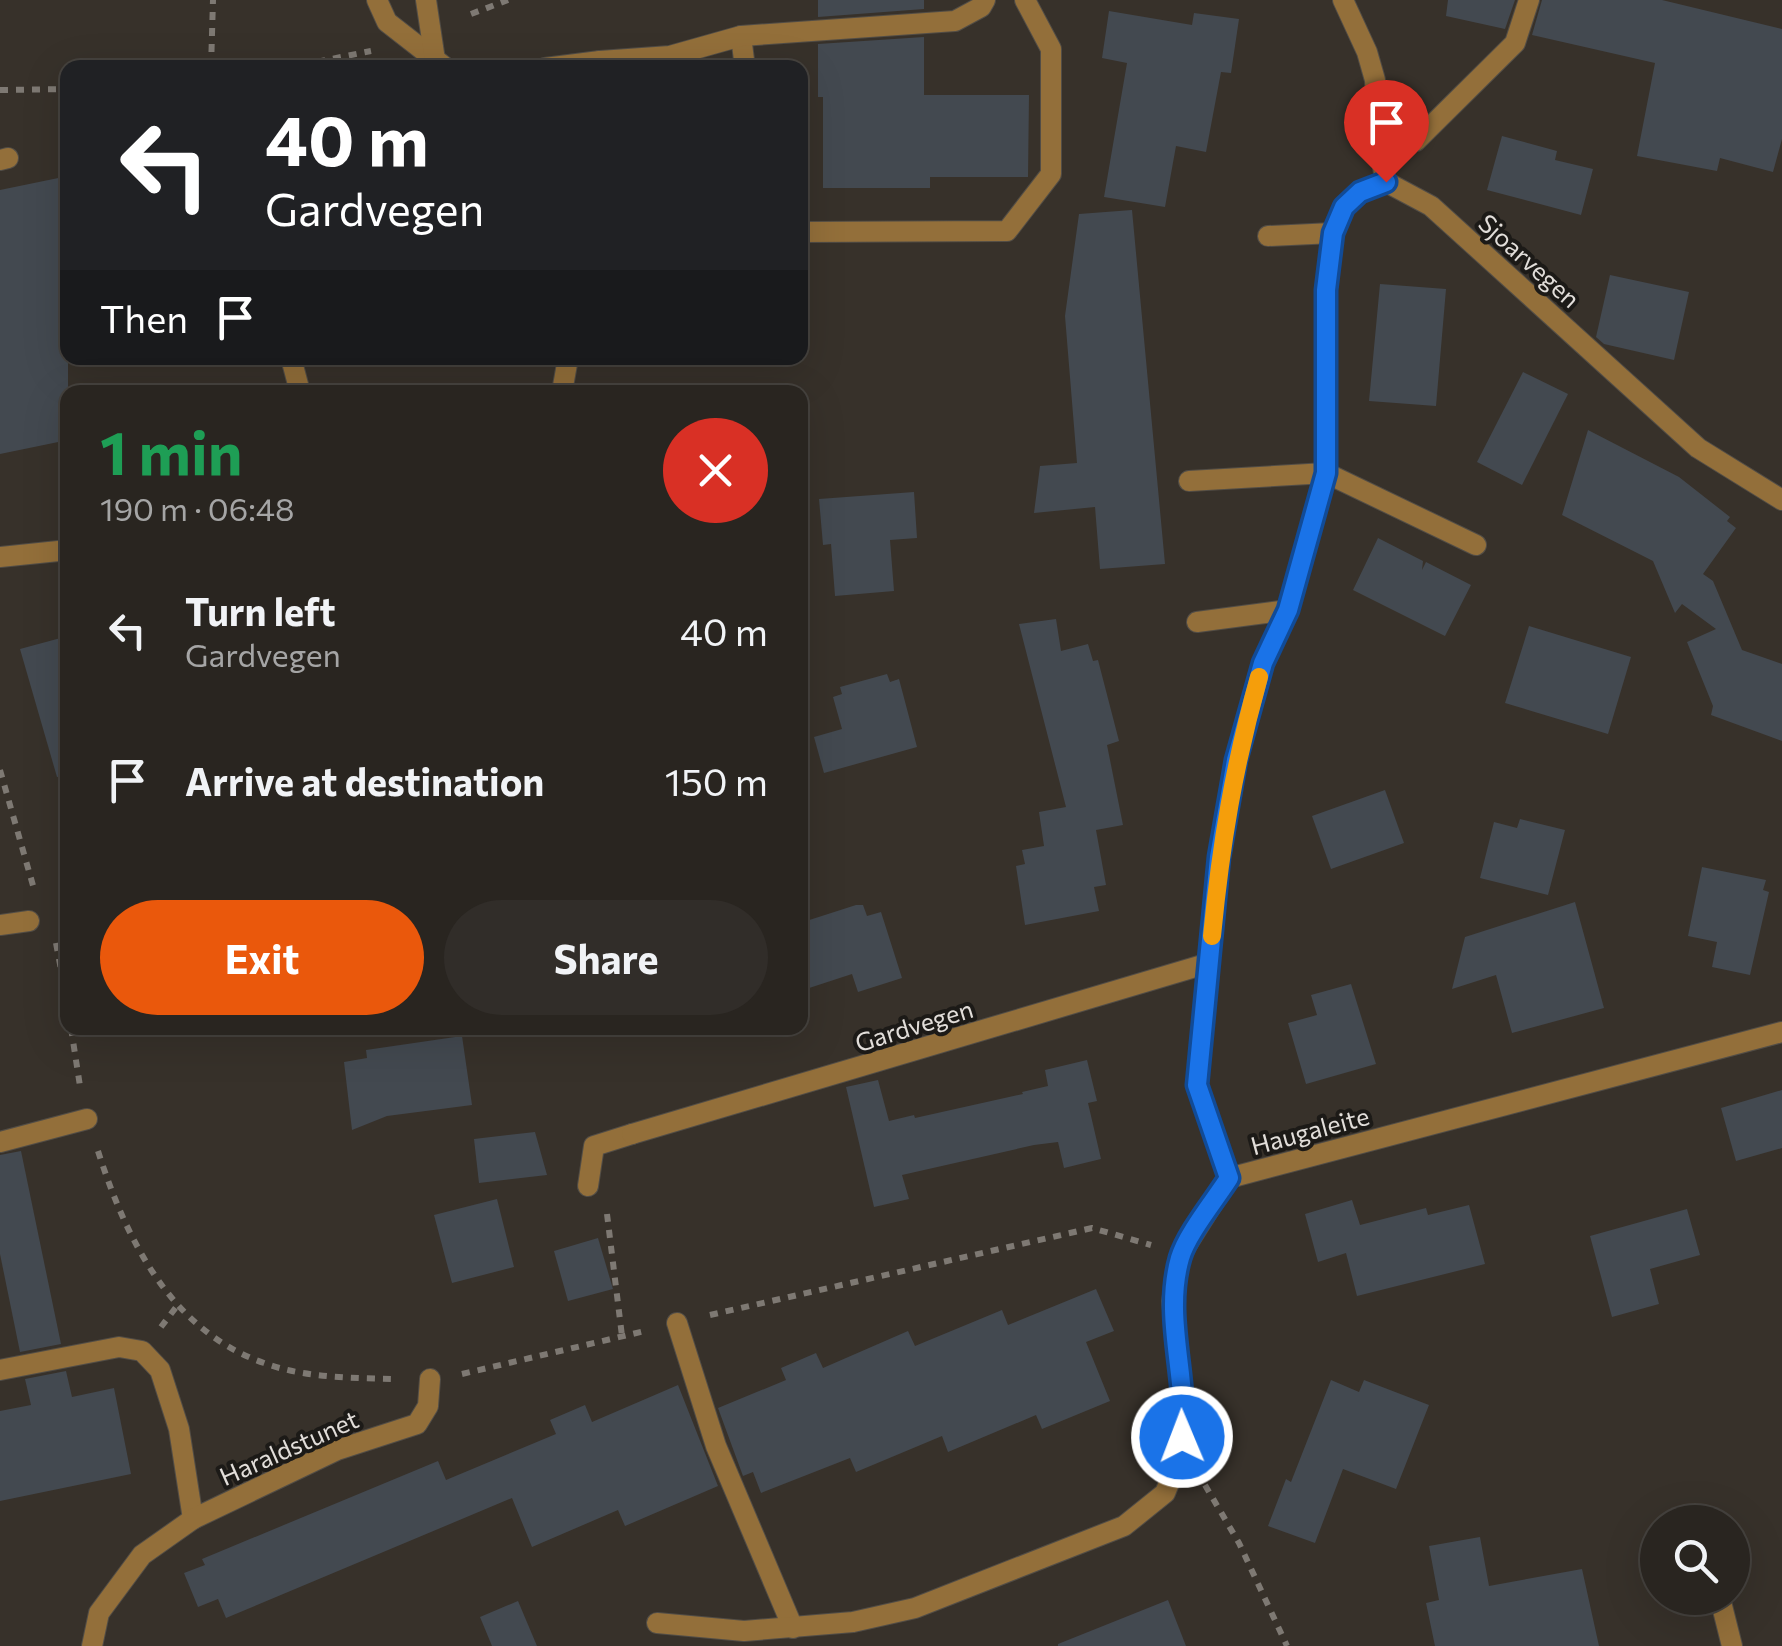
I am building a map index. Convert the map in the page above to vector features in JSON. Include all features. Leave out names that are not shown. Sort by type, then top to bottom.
[{"type":"street","points":[[377,0],[388,22],[435,60]]},
{"type":"street","points":[[426,0],[439,60]]},
{"type":"street","points":[[636,60],[670,56],[741,36],[955,22],[980,8],[986,0]]},
{"type":"street","points":[[808,232],[1007,231],[1051,174],[1051,48],[1025,0]]},
{"type":"street","points":[[1229,1178],[1197,1085],[1219,857],[1236,760],[1263,663],[1288,610],[1326,473],[1326,290],[1333,233],[1344,207],[1360,192],[1386,182],[1377,138],[1375,80],[1344,0]]},
{"type":"street","points":[[1377,138],[1416,142],[1515,43],[1528,0]]},
{"type":"street","points":[[741,36],[744,60]]},
{"type":"street","name":"Sjoarvegen","points":[[1386,182],[1430,206],[1698,448],[1782,500]]},
{"type":"street","points":[[1268,236],[1333,233]]},
{"type":"street","points":[[1188,481],[1326,473],[1476,545]]},
{"type":"street","points":[[0,557],[60,551]]},
{"type":"street","points":[[1197,622],[1288,610]]},
{"type":"street","points":[[0,925],[29,920]]},
{"type":"street","name":"Gardvegen","points":[[592,1161],[594,1146],[1209,963]]},
{"type":"street","name":"Haugaleite","points":[[656,1623],[744,1631],[853,1622],[915,1608],[1124,1526],[1165,1493],[1179,1459],[1184,1414],[1172,1302],[1181,1254],[1229,1178],[1782,1032]]},
{"type":"street","points":[[0,1142],[87,1119]]},
{"type":"street","points":[[588,1186],[592,1161]]},
{"type":"street","points":[[677,1323],[716,1446],[794,1628]]},
{"type":"street","name":"Haraldstunet","points":[[0,1370],[119,1348],[142,1351],[160,1370],[179,1428],[194,1519]]},
{"type":"street","name":"Haraldstunet","points":[[92,1646],[99,1613],[142,1555],[194,1519],[337,1450],[417,1424],[428,1406],[430,1379]]},
{"type":"street","points":[[1724,1615],[1732,1646]]},
{"type":"path","points":[[211,60],[214,0]]},
{"type":"path","points":[[471,14],[508,0]]},
{"type":"path","points":[[343,60],[377,50]]},
{"type":"path","points":[[0,90],[60,89]]},
{"type":"path","points":[[0,770],[35,892],[29,920],[55,942],[60,967]]},
{"type":"path","points":[[71,1035],[87,1119],[114,1202],[135,1244],[178,1306],[215,1338],[262,1363],[292,1371],[368,1378],[430,1379],[469,1374],[1092,1228],[1181,1254]]},
{"type":"path","points":[[592,1161],[603,1187],[622,1336]]},
{"type":"path","points":[[1179,1459],[1210,1489],[1287,1646]]},
{"type":"building","points":[[818,0],[924,0],[924,9],[818,17]]},
{"type":"building","points":[[1448,0],[1515,0],[1505,29],[1446,16]]},
{"type":"building","points":[[1542,0],[1662,0],[1782,29],[1782,139],[1773,172],[1720,158],[1717,171],[1637,156],[1655,63],[1532,35]]},
{"type":"building","points":[[1109,11],[1192,25],[1194,13],[1239,19],[1231,73],[1221,72],[1206,152],[1176,146],[1165,207],[1104,197],[1127,63],[1102,58]]},
{"type":"building","points":[[924,37],[924,95],[1029,95],[1028,177],[930,177],[930,188],[823,188],[823,97],[818,97],[818,44]]},
{"type":"building","points":[[1502,136],[1557,151],[1555,160],[1593,169],[1581,215],[1487,190]]},
{"type":"building","points":[[60,178],[60,365],[68,365],[68,385],[60,385],[60,442],[0,454],[0,190]]},
{"type":"building","points":[[1132,210],[1165,564],[1100,569],[1095,507],[1034,513],[1040,466],[1077,463],[1065,316],[1079,214]]},
{"type":"building","points":[[1610,275],[1689,292],[1674,360],[1604,344],[1596,337]]},
{"type":"building","points":[[1380,284],[1446,289],[1436,406],[1369,401]]},
{"type":"building","points":[[1523,372],[1568,394],[1522,485],[1477,462]]},
{"type":"building","points":[[1588,430],[1679,477],[1730,517],[1727,521],[1736,528],[1703,574],[1713,581],[1742,650],[1782,664],[1782,741],[1711,715],[1713,706],[1687,642],[1716,629],[1682,604],[1675,613],[1653,561],[1562,515]]},
{"type":"building","points":[[914,492],[917,538],[890,540],[894,591],[835,596],[831,544],[823,545],[819,499]]},
{"type":"building","points":[[1378,538],[1423,561],[1422,570],[1426,562],[1471,585],[1445,636],[1353,590]]},
{"type":"building","points":[[1056,619],[1061,651],[1088,644],[1093,661],[1098,660],[1119,741],[1107,745],[1123,825],[1096,830],[1106,885],[1094,887],[1099,911],[1025,925],[1016,866],[1025,864],[1022,850],[1044,846],[1039,812],[1066,807],[1019,624]]},
{"type":"building","points":[[1529,626],[1631,657],[1608,734],[1505,703]]},
{"type":"building","points":[[60,638],[60,777],[57,777],[20,649]]},
{"type":"building","points":[[887,674],[890,682],[899,679],[917,747],[824,773],[814,737],[842,729],[833,697],[842,694],[840,687]]},
{"type":"building","points":[[1385,790],[1404,843],[1331,869],[1312,816]]},
{"type":"building","points":[[1520,819],[1565,830],[1548,895],[1480,878],[1494,822],[1517,828]]},
{"type":"building","points":[[1702,867],[1766,880],[1763,890],[1769,892],[1750,975],[1712,967],[1717,942],[1688,936]]},
{"type":"building","points":[[1575,902],[1604,1008],[1512,1033],[1496,975],[1452,989],[1465,937]]},
{"type":"building","points":[[856,905],[863,905],[867,916],[881,912],[902,978],[858,992],[852,974],[808,988],[808,920]]},
{"type":"building","points":[[1351,984],[1376,1064],[1306,1084],[1288,1023],[1317,1015],[1311,995]]},
{"type":"building","points":[[462,1036],[472,1105],[387,1116],[352,1130],[344,1062],[367,1058],[366,1050]]},
{"type":"building","points":[[1087,1060],[1097,1101],[1088,1103],[1101,1159],[1064,1168],[1058,1142],[1034,1145],[902,1175],[909,1199],[874,1207],[846,1087],[878,1080],[889,1121],[1023,1094],[1048,1086],[1045,1070]]},
{"type":"building","points":[[1782,1090],[1782,1148],[1736,1161],[1721,1108]]},
{"type":"building","points":[[535,1132],[547,1175],[479,1183],[474,1139]]},
{"type":"building","points":[[21,1151],[61,1344],[20,1352],[0,1254],[0,1155]]},
{"type":"building","points":[[497,1199],[514,1267],[452,1283],[434,1215]]},
{"type":"building","points":[[1352,1200],[1360,1225],[1426,1208],[1428,1215],[1469,1205],[1485,1264],[1357,1296],[1346,1253],[1318,1262],[1305,1214]]},
{"type":"building","points":[[1687,1209],[1700,1255],[1650,1269],[1659,1304],[1612,1317],[1590,1236]]},
{"type":"building","points":[[598,1238],[613,1289],[568,1301],[554,1251]]},
{"type":"building","points":[[1096,1289],[1114,1331],[1086,1342],[1110,1401],[1042,1429],[1036,1415],[948,1452],[942,1436],[856,1472],[850,1458],[761,1493],[753,1472],[743,1476],[718,1408],[786,1380],[781,1368],[816,1353],[823,1368],[908,1331],[915,1346],[1002,1310],[1008,1325]]},
{"type":"building","points":[[66,1371],[72,1397],[114,1388],[131,1474],[0,1501],[0,1411],[31,1405],[25,1379]]},
{"type":"building","points":[[1331,1380],[1359,1392],[1364,1380],[1429,1405],[1396,1489],[1343,1469],[1315,1543],[1268,1526],[1286,1479],[1291,1482]]},
{"type":"building","points":[[678,1385],[718,1486],[625,1526],[618,1510],[532,1547],[512,1498],[226,1618],[218,1599],[198,1607],[184,1573],[205,1565],[202,1559],[438,1461],[446,1480],[556,1434],[550,1420],[585,1405],[592,1422]]},
{"type":"building","points":[[1480,1537],[1489,1586],[1582,1569],[1599,1646],[1435,1646],[1426,1603],[1439,1600],[1429,1546]]},
{"type":"building","points":[[1168,1600],[1186,1646],[1058,1646],[1058,1644]]},
{"type":"building","points":[[518,1601],[537,1646],[492,1646],[480,1617]]},
{"type":"slow traffic","points":[[1212,936],[1219,857],[1236,760],[1259,677]]},
{"type":"route","points":[[1182,1437],[1184,1414],[1172,1302],[1181,1254],[1229,1178],[1197,1085],[1219,857],[1236,760],[1263,663],[1288,610],[1326,473],[1326,290],[1333,233],[1344,207],[1360,192],[1386,182]]}]
